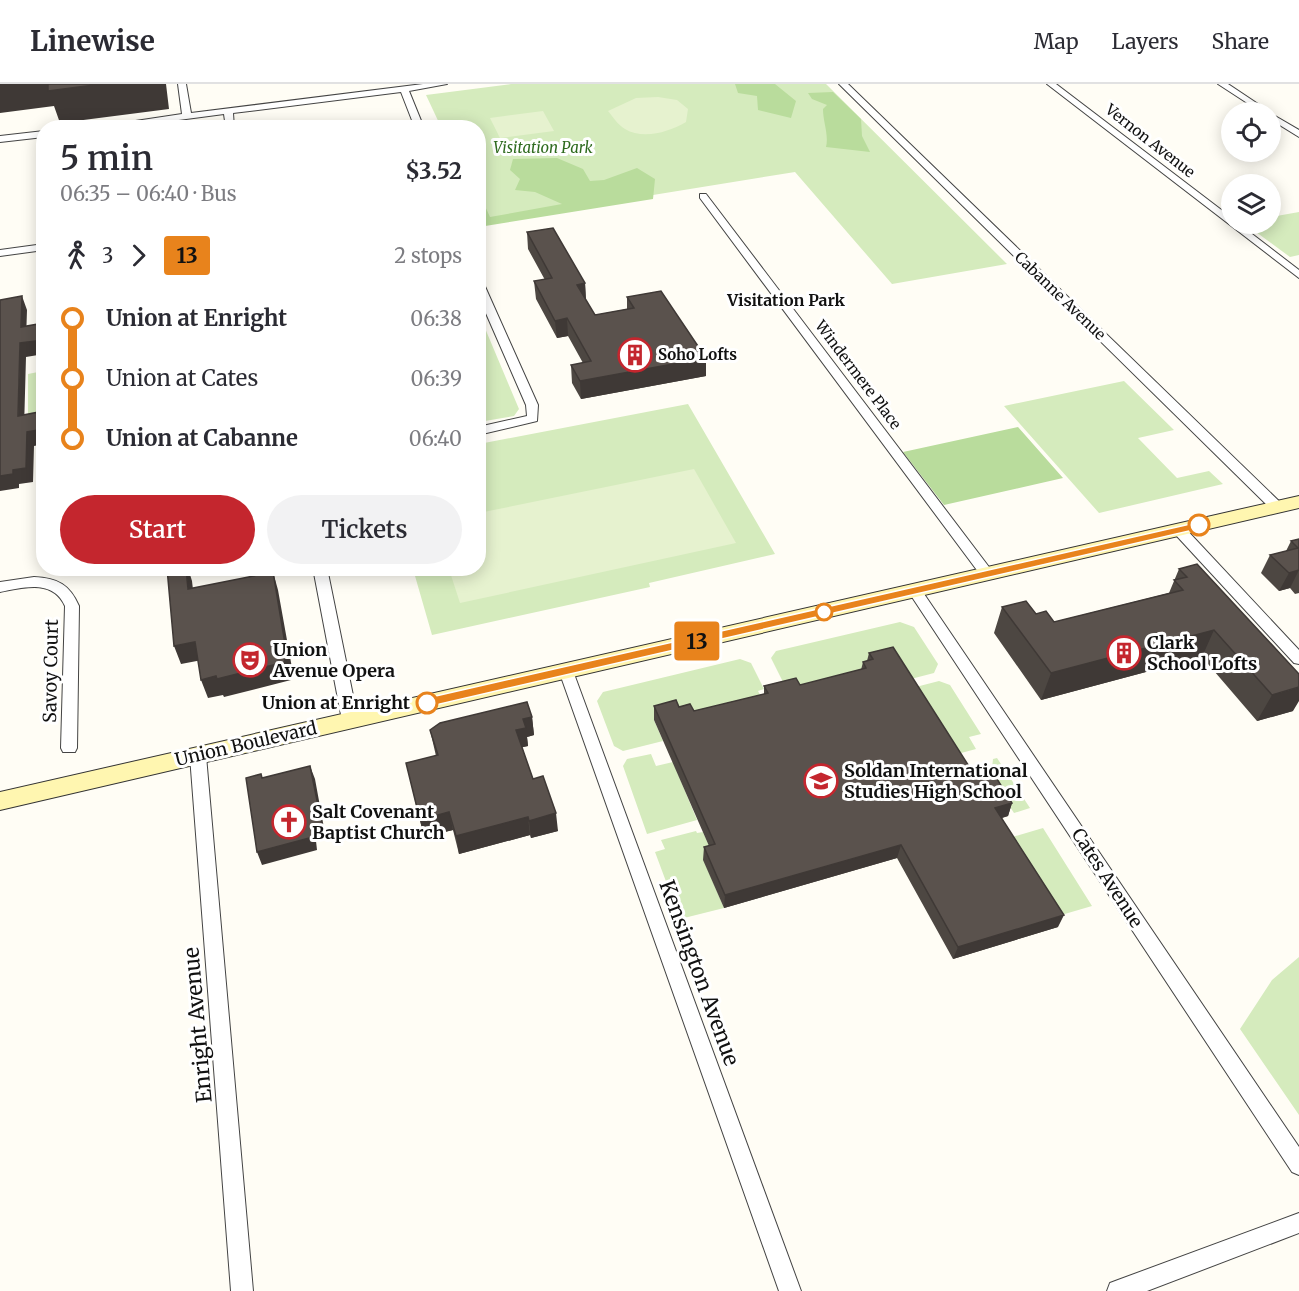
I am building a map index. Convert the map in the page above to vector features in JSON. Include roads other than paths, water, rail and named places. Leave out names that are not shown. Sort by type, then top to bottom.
[{"type":"main road","name":"Union Boulevard","points":[[0,801],[1299,502]]},
{"type":"street","points":[[182,84],[187,116]]},
{"type":"street","points":[[156,120],[443,84]]},
{"type":"street","name":"Cabanne Avenue","points":[[843,84],[1277,507]]},
{"type":"street","name":"Vernon Avenue","points":[[1051,84],[1221,215]]},
{"type":"street","points":[[1222,84],[1250,102]]},
{"type":"street","points":[[404,89],[417,120]]},
{"type":"street","points":[[228,111],[229,120]]},
{"type":"street","points":[[1281,123],[1299,134]]},
{"type":"street","points":[[0,139],[36,135]]},
{"type":"street","name":"Windermere Place","points":[[703,196],[987,574]]},
{"type":"street","name":"Vernon Avenue","points":[[1246,234],[1299,275]]},
{"type":"street","points":[[0,253],[36,248]]},
{"type":"street","points":[[486,300],[532,405],[533,418],[486,429]]},
{"type":"street","points":[[1179,530],[1299,659]]},
{"type":"street","points":[[322,576],[350,720]]},
{"type":"street","name":"Savoy Court","points":[[0,587],[22,582],[46,582],[65,591],[72,606],[69,748]]},
{"type":"street","name":"Cates Avenue","points":[[915,591],[1299,1165]]},
{"type":"street","name":"Kensington Avenue","points":[[566,671],[790,1291]]},
{"type":"street","name":"Enright Avenue","points":[[198,756],[242,1291]]},
{"type":"street","points":[[1118,1291],[1299,1223]]},
{"type":"place","name":"Soho Lofts","points":[[635,355]]},
{"type":"place","name":"Clark School Lofts","points":[[1124,653]]},
{"type":"place","name":"Union Avenue Opera","points":[[250,660]]},
{"type":"place","name":"Union at Enright","points":[[427,703]]},
{"type":"place","name":"Soldan International Studies High School","points":[[821,781]]},
{"type":"place","name":"Salt Covenant Baptist Church","points":[[289,822]]},
{"type":"district","name":"Visitation Park","points":[[786,300]]}]
